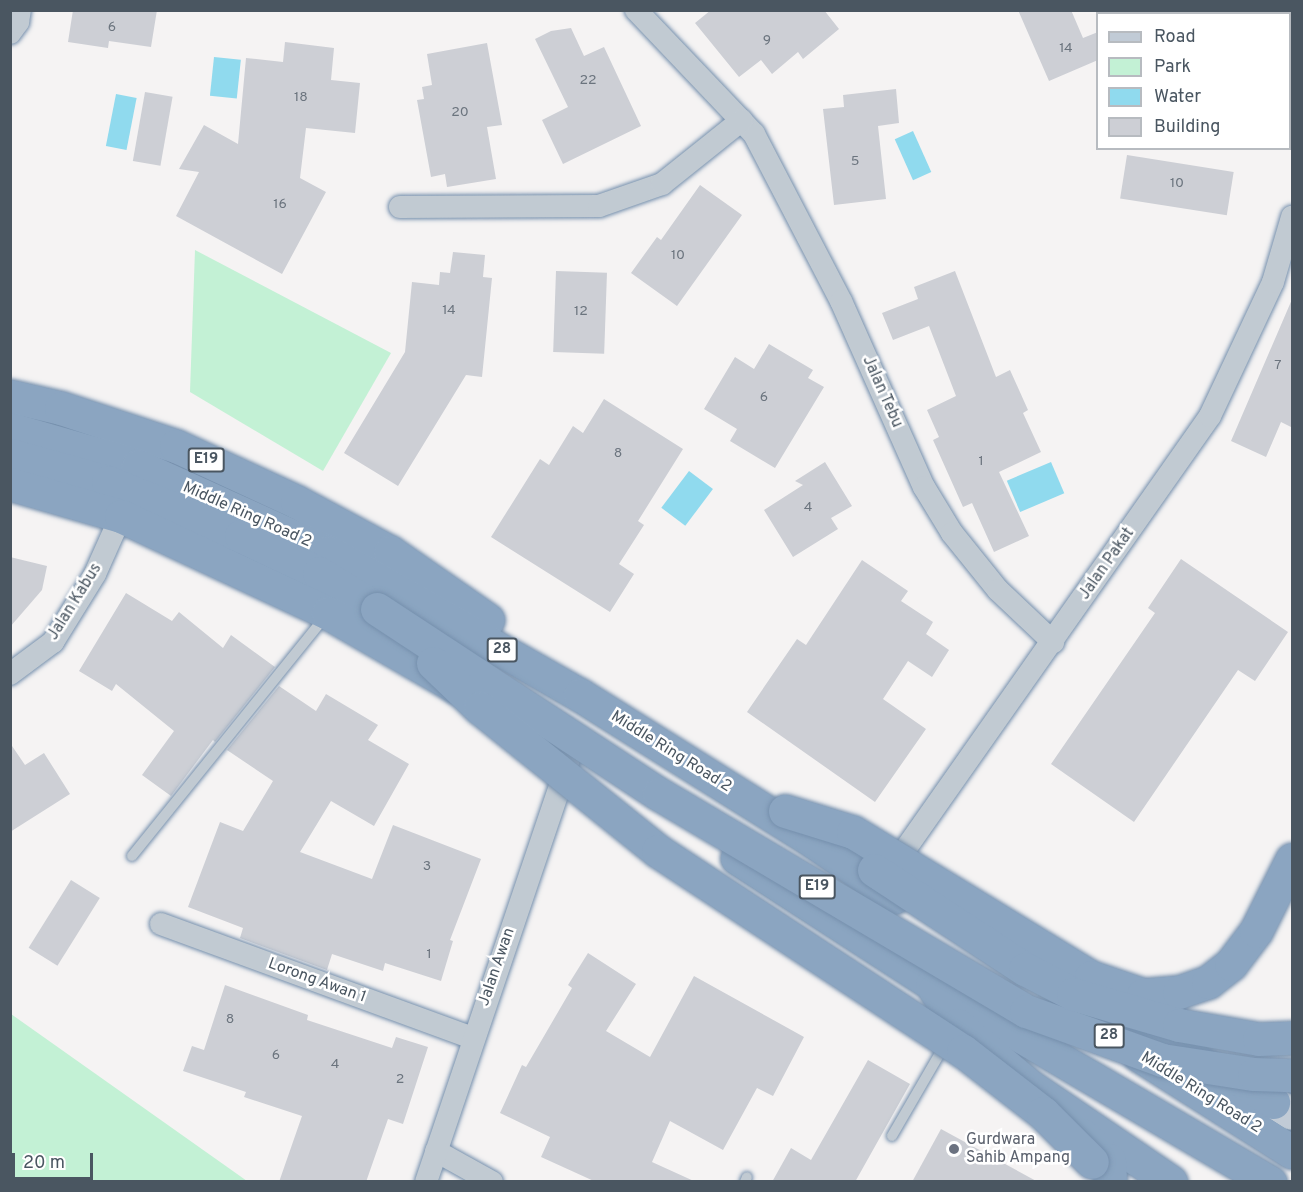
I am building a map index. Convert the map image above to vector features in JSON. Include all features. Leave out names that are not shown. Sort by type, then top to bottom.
[{"type":"highway","name":"E19","points":[[10,396],[61,408],[176,446],[297,502],[390,552],[522,644],[785,811],[1025,969],[1073,994],[1179,1025],[1259,1039],[1293,1038]]},
{"type":"highway","name":"Middle Ring Road 2","points":[[10,429],[138,466],[327,552],[580,695],[811,840],[958,941],[1042,967],[1219,1074],[1275,1116],[1293,1152]]},
{"type":"highway","name":"E19","points":[[10,455],[108,482],[241,536],[319,573],[659,794],[1026,1011],[1162,1060],[1254,1074],[1293,1075]]},
{"type":"highway","points":[[10,484],[121,516],[328,613],[571,754],[932,984],[1232,1157],[1270,1182]]},
{"type":"highway","points":[[377,609],[480,708],[658,851],[963,1051],[1043,1113],[1092,1162],[1100,1182]]},
{"type":"highway","points":[[785,811],[853,832],[1091,977],[1143,995],[1179,992],[1208,982],[1231,964],[1256,931],[1293,859]]},
{"type":"highway","points":[[932,984],[957,1024],[1031,1087],[1109,1160],[1110,1182]]},
{"type":"highway","points":[[1031,1087],[1171,1182]]},
{"type":"street","points":[[10,33],[18,22],[20,10]]},
{"type":"street","name":"Jalan Tebu","points":[[636,10],[754,134],[841,301],[924,487],[952,533],[998,590],[1053,642]]},
{"type":"street","points":[[400,207],[598,206],[662,184],[742,120]]},
{"type":"street","name":"Jalan Pakat","points":[[879,886],[1210,416],[1273,282],[1293,217]]},
{"type":"street","name":"Jalan Kabus","points":[[10,674],[53,642],[96,574],[121,516]]},
{"type":"street","name":"Jalan Awan","points":[[426,1182],[571,754]]},
{"type":"street","name":"Lorong Awan 1","points":[[161,924],[473,1038]]},
{"type":"street","points":[[436,1151],[492,1182]]},
{"type":"lane","points":[[132,856],[328,613]]},
{"type":"lane","points":[[892,1136],[957,1024]]},
{"type":"green space","points":[[195,250],[391,353],[323,471],[190,392]]},
{"type":"green space","points":[[11,1014],[247,1181],[11,1181]]},
{"type":"water","points":[[214,57],[241,60],[237,99],[210,96]]},
{"type":"water","points":[[116,94],[137,98],[127,150],[106,146]]},
{"type":"water","points":[[913,131],[931,172],[913,180],[895,139]]},
{"type":"water","points":[[1051,462],[1064,493],[1020,512],[1007,481]]},
{"type":"water","points":[[689,471],[713,489],[685,526],[661,508]]},
{"type":"building","points":[[73,10],[157,10],[151,47],[109,41],[108,48],[68,42]]},
{"type":"building","points":[[711,10],[824,10],[839,29],[803,59],[798,52],[772,74],[761,60],[739,77],[695,23]]},
{"type":"building","points":[[1018,10],[1071,10],[1083,38],[1096,33],[1096,61],[1049,81]]},
{"type":"building","points":[[571,28],[584,56],[604,47],[641,126],[563,164],[542,120],[568,107],[535,39],[551,31]]},
{"type":"building","points":[[285,42],[334,48],[331,80],[360,83],[355,133],[306,128],[300,178],[326,192],[282,274],[176,216],[199,172],[179,169],[204,125],[238,144],[246,58],[283,62]]},
{"type":"building","points":[[487,43],[502,125],[487,127],[496,179],[447,187],[445,174],[431,177],[417,100],[424,99],[422,87],[432,85],[427,54]]},
{"type":"building","points":[[896,89],[899,123],[878,126],[886,199],[834,205],[823,109],[844,107],[843,95]]},
{"type":"building","points":[[145,92],[173,97],[160,166],[133,161]]},
{"type":"building","points":[[1127,155],[1234,172],[1227,215],[1120,198]]},
{"type":"building","points":[[700,185],[742,215],[677,306],[631,273],[657,237],[661,240]]},
{"type":"building","points":[[453,252],[485,255],[483,277],[492,278],[482,377],[466,375],[398,486],[344,453],[405,352],[412,282],[439,285],[440,272],[450,273]]},
{"type":"building","points":[[556,271],[607,273],[604,354],[553,352]]},
{"type":"building","points":[[955,271],[996,377],[1010,370],[1028,410],[1023,413],[1041,452],[999,472],[1029,536],[994,552],[972,503],[963,507],[933,440],[939,437],[927,410],[956,396],[929,326],[893,340],[882,313],[918,299],[914,287]]},
{"type":"building","points":[[1293,297],[1293,428],[1281,422],[1266,457],[1231,441]]},
{"type":"building","points":[[769,344],[813,370],[808,378],[824,387],[775,468],[730,441],[737,429],[704,409],[735,357],[754,369]]},
{"type":"building","points":[[604,399],[683,449],[638,521],[644,525],[619,564],[634,574],[610,612],[491,537],[540,459],[549,465],[573,426],[583,433]]},
{"type":"building","points":[[825,462],[852,506],[831,518],[838,529],[793,557],[764,510],[803,485],[795,481]]},
{"type":"building","points":[[10,557],[47,566],[42,590],[10,627]]},
{"type":"building","points":[[1181,559],[1288,632],[1255,681],[1238,670],[1134,822],[1051,764],[1155,613],[1148,608]]},
{"type":"building","points":[[862,560],[908,591],[901,601],[933,622],[926,634],[949,650],[932,677],[908,661],[883,699],[926,729],[875,802],[747,712],[797,639],[806,645]]},
{"type":"building","points":[[126,593],[172,621],[179,612],[223,648],[231,635],[275,667],[215,742],[213,740],[171,796],[142,775],[174,731],[116,684],[112,691],[79,671]]},
{"type":"building","points":[[279,686],[316,711],[326,694],[378,725],[368,740],[409,764],[374,826],[331,801],[300,852],[372,879],[393,825],[481,859],[450,940],[453,941],[441,981],[385,963],[383,971],[332,954],[327,970],[240,938],[243,928],[188,907],[220,822],[243,831],[273,781],[227,750]]},
{"type":"building","points":[[10,743],[25,765],[44,753],[70,794],[10,832]]},
{"type":"building","points":[[71,880],[100,898],[57,966],[29,948]]},
{"type":"building","points":[[588,953],[636,984],[606,1031],[650,1057],[694,976],[804,1037],[773,1096],[757,1088],[723,1150],[670,1121],[652,1162],[696,1182],[596,1182],[541,1157],[550,1137],[500,1113],[522,1065],[526,1067],[572,988],[568,985]]},
{"type":"building","points":[[225,985],[308,1015],[307,1020],[392,1048],[396,1037],[428,1047],[403,1124],[388,1119],[366,1182],[279,1182],[302,1116],[244,1097],[246,1092],[183,1071],[192,1046],[204,1050]]},
{"type":"building","points":[[868,1060],[910,1084],[855,1182],[772,1182],[791,1148],[811,1160]]},
{"type":"building","name":"Gurdwara Sahib Ampang","points":[[941,1129],[1038,1182],[912,1182]]},
{"type":"place","name":"Gurdwara Sahib Ampang","points":[[954,1149]]}]
